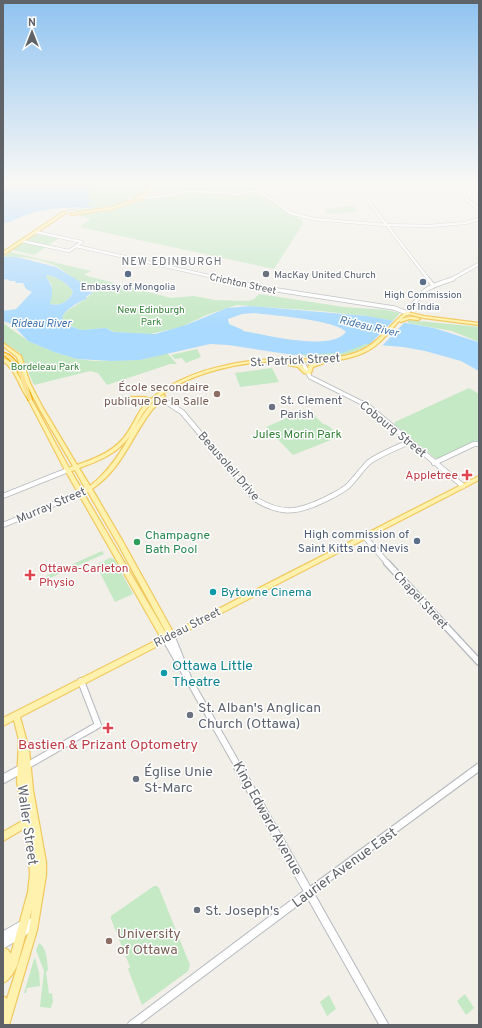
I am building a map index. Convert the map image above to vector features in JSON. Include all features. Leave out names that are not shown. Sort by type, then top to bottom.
[{"type":"highway","points":[[3,349],[16,356],[24,371]]},
{"type":"highway","points":[[3,353],[11,357],[16,363],[30,399]]},
{"type":"main road","points":[[3,254],[39,230]]},
{"type":"main road","points":[[407,313],[422,292],[433,285],[456,278],[479,264]]},
{"type":"main road","points":[[407,313],[424,320]]},
{"type":"main road","points":[[407,313],[479,325]]},
{"type":"main road","name":"St. Patrick Street","points":[[115,466],[155,400],[183,384],[214,372],[250,365],[322,363],[351,359],[365,353],[375,346],[407,313]]},
{"type":"main road","points":[[400,321],[409,318],[479,325]]},
{"type":"main road","name":"King Edward Avenue","points":[[3,344],[18,354],[30,388],[161,616],[184,673],[186,674],[384,1025]]},
{"type":"main road","name":"St. Patrick Street","points":[[3,496],[76,468],[110,452],[126,438],[146,407],[181,382],[224,367],[268,361],[338,358],[357,354],[375,346]]},
{"type":"main road","name":"King Edward Avenue","points":[[3,360],[11,365],[24,393],[30,399],[48,434],[111,545],[181,657],[186,674]]},
{"type":"main road","points":[[282,363],[298,365],[308,372],[311,366],[322,363]]},
{"type":"main road","points":[[132,398],[155,400]]},
{"type":"main road","points":[[142,398],[145,401],[146,407]]},
{"type":"main road","points":[[48,434],[49,428],[52,426]]},
{"type":"main road","points":[[110,452],[116,456],[115,466]]},
{"type":"main road","points":[[72,460],[81,462],[92,460]]},
{"type":"main road","name":"Murray Street","points":[[3,525],[89,490],[104,479],[115,466]]},
{"type":"main road","name":"Rideau Street","points":[[3,722],[168,636],[479,478]]},
{"type":"main road","points":[[111,545],[117,547],[126,556]]},
{"type":"main road","points":[[3,779],[98,725],[81,681]]},
{"type":"main road","name":"Waller Street","points":[[4,1025],[34,926],[42,875],[42,862],[31,820],[22,795],[25,767],[22,740],[16,716]]},
{"type":"main road","points":[[3,837],[31,820]]},
{"type":"main road","name":"Waller Street","points":[[6,975],[13,962],[23,928],[34,875],[31,820]]},
{"type":"main road","name":"Laurier Avenue East","points":[[132,1025],[309,892]]},
{"type":"main road","points":[[3,936],[23,928],[34,926]]},
{"type":"main road","points":[[3,944],[23,928]]},
{"type":"main road","points":[[3,952],[8,955],[9,960],[6,975]]},
{"type":"main road","points":[[3,1001],[3,1007]]},
{"type":"street","points":[[390,230],[433,285]]},
{"type":"street","points":[[22,241],[69,251],[82,242],[36,232]]},
{"type":"street","name":"Crichton Street","points":[[76,246],[264,288],[389,307],[407,313]]},
{"type":"street","name":"Cobourg Street","points":[[303,363],[308,372],[317,381],[366,406],[463,486]]},
{"type":"street","name":"Beausoleil Drive","points":[[155,400],[179,409],[255,499],[266,506],[279,510],[294,511],[305,509],[335,495],[348,486],[369,462],[409,442]]},
{"type":"street","points":[[434,463],[478,444]]},
{"type":"street","name":"Chapel Street","points":[[365,537],[479,662]]},
{"type":"street","name":"Laurier Avenue East","points":[[309,892],[479,767]]},
{"type":"green space","points":[[93,230],[299,230],[274,269]]},
{"type":"green space","points":[[37,233],[59,238],[49,245],[27,240]]},
{"type":"green space","points":[[24,242],[46,247],[34,255],[12,250]]},
{"type":"green space","name":"New Edinburgh Park","points":[[10,252],[91,271],[84,275],[171,298],[194,296],[215,300],[248,301],[254,299],[259,294],[344,307],[386,310],[400,313],[393,321],[367,316],[321,311],[237,305],[206,315],[181,327],[150,334],[114,332],[106,328],[82,330],[67,325],[62,317],[65,313],[89,296],[92,293],[92,290],[87,285],[76,280],[52,264],[39,260],[3,257]]},
{"type":"green space","points":[[47,275],[62,281],[69,286],[73,292],[67,301],[57,305],[50,304],[52,285],[46,277]]},
{"type":"green space","points":[[408,320],[479,327],[479,342],[452,331],[408,323]]},
{"type":"green space","name":"Bordeleau Park","points":[[3,323],[28,341],[54,352],[77,359],[94,361],[140,360],[167,353],[177,364],[170,364],[107,385],[98,373],[90,371],[34,385],[20,353],[3,342]]},
{"type":"green space","points":[[369,344],[347,354],[322,357],[305,357],[302,354],[320,353]]},
{"type":"green space","points":[[197,349],[201,357],[186,363],[182,358],[175,359],[171,355]]},
{"type":"green space","points":[[272,368],[279,382],[240,387],[235,373]]},
{"type":"green space","points":[[469,388],[479,394],[479,437],[477,438],[479,443],[439,459],[435,458],[394,424],[395,422]]},
{"type":"green space","name":"Jules Morin Park","points":[[308,409],[323,424],[327,425],[341,436],[293,455],[266,427]]},
{"type":"green space","points":[[102,551],[104,554],[48,579],[46,576]]},
{"type":"green space","points":[[110,558],[114,559],[133,594],[115,602],[96,565]]},
{"type":"green space","points":[[154,886],[159,888],[190,965],[188,971],[142,1005],[128,969],[130,967],[111,916]]},
{"type":"green space","points":[[39,943],[44,948],[46,955],[48,970],[46,972],[49,994],[52,993],[53,1001],[51,1008],[40,1007],[44,971],[36,950]]},
{"type":"green space","points":[[35,958],[39,972],[40,986],[27,988],[26,993],[24,993],[34,959]]},
{"type":"green space","points":[[465,994],[474,1008],[466,1015],[457,1001]]},
{"type":"green space","points":[[329,995],[336,1009],[327,1016],[320,1002]]},
{"type":"water","name":"Rideau River","points":[[3,257],[17,257],[56,267],[92,289],[92,293],[87,296],[86,299],[69,308],[62,317],[66,325],[82,330],[106,328],[113,332],[155,334],[186,325],[227,308],[250,306],[367,316],[434,328],[478,342],[479,371],[461,361],[425,351],[403,347],[366,344],[342,353],[293,355],[228,345],[210,344],[140,360],[112,361],[77,359],[54,352],[28,341],[12,324],[3,321],[3,311],[16,309],[32,292],[26,289],[23,283],[15,283],[15,281],[10,281],[7,279],[3,280]],"holes":[[[47,275],[54,277],[69,286],[73,292],[67,301],[57,305],[50,304],[52,290],[46,277]],[[254,313],[317,321],[330,324],[346,332],[338,338],[327,341],[313,342],[243,331],[229,324],[228,319],[242,314]]]},
{"type":"pier","points":[[394,320],[405,322],[381,347],[369,345]]},
{"type":"place","name":"Embassy of Mongolia","points":[[128,274]]},
{"type":"place","name":"MacKay United Church","points":[[266,274]]},
{"type":"place","name":"High Commission of India","points":[[423,282]]},
{"type":"place","name":"École secondaire publique De la Salle","points":[[217,394]]},
{"type":"place","name":"St. Clement Parish","points":[[272,407]]},
{"type":"place","name":"Appletree","points":[[467,475]]},
{"type":"place","name":"High commission of Saint Kitts and Nevis","points":[[417,541]]},
{"type":"place","name":"Champagne Bath Pool","points":[[137,542]]},
{"type":"place","name":"Ottawa-Carleton Physio","points":[[30,575]]},
{"type":"place","name":"Bytowne Cinema","points":[[213,592]]},
{"type":"place","name":"Ottawa Little Theatre","points":[[164,673]]},
{"type":"place","name":"St. Alban's Anglican Church (Ottawa)","points":[[190,715]]},
{"type":"place","name":"Bastien & Prizant Optometry","points":[[108,728]]},
{"type":"place","name":"Église Unie St-Marc","points":[[136,779]]},
{"type":"place","name":"St. Joseph's","points":[[197,910]]},
{"type":"place","name":"University of Ottawa","points":[[109,941]]},
{"type":"district","name":"NEW EDINBURGH","points":[[172,261]]}]
